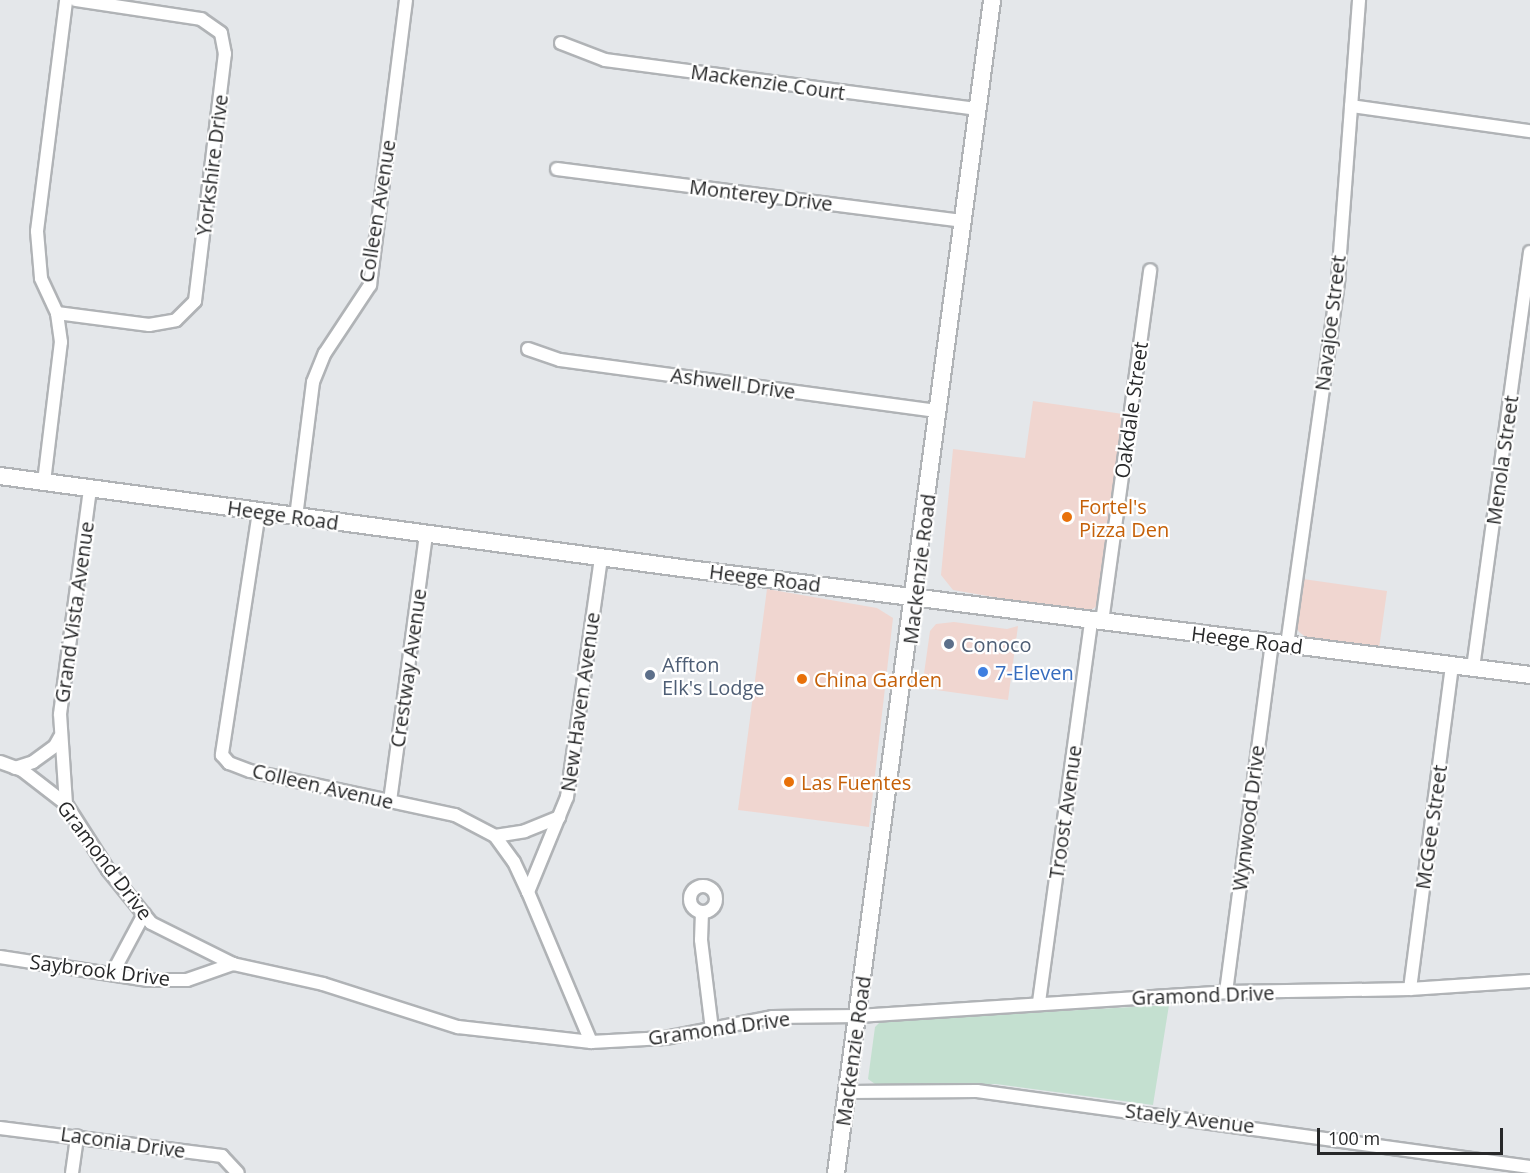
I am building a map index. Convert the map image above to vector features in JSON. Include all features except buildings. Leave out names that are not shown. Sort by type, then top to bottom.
[{"type":"street","points":[[44,482],[61,342],[57,313],[41,278],[37,231],[66,0]]},
{"type":"street","name":"Yorkshire Drive","points":[[57,313],[149,325],[176,320],[195,301],[225,54],[221,33],[201,19],[75,0]]},
{"type":"street","name":"Colleen Avenue","points":[[296,517],[313,382],[324,353],[370,285],[406,0]]},
{"type":"street","name":"Mackenzie Road","points":[[834,1172],[848,1092],[915,597],[992,0]]},
{"type":"street","name":"Navajoe Street","points":[[1280,644],[1338,280],[1359,0]]},
{"type":"street","name":"Mackenzie Court","points":[[561,43],[605,60],[978,109]]},
{"type":"street","points":[[1351,106],[1530,131]]},
{"type":"street","name":"Monterey Drive","points":[[558,169],[964,221]]},
{"type":"street","name":"Menola Street","points":[[1473,668],[1530,252]]},
{"type":"street","name":"Oakdale Street","points":[[1097,622],[1150,270]]},
{"type":"street","name":"Ashwell Drive","points":[[528,349],[560,360],[939,411]]},
{"type":"street","name":"Heege Road","points":[[0,476],[601,558],[1530,675]]},
{"type":"street","name":"Grand Vista Avenue","points":[[66,804],[60,736],[90,489]]},
{"type":"street","name":"Colleen Avenue","points":[[258,512],[222,755],[231,764],[250,771],[455,815],[495,836]]},
{"type":"street","name":"Crestway Avenue","points":[[390,801],[426,534]]},
{"type":"street","name":"New Haven Avenue","points":[[528,892],[567,797],[601,558]]},
{"type":"street","name":"Troost Avenue","points":[[1039,1002],[1097,622]]},
{"type":"street","name":"Wynwood Drive","points":[[1226,992],[1280,644]]},
{"type":"street","name":"McGee Street","points":[[1410,989],[1452,665]]},
{"type":"street","points":[[15,768],[33,762],[55,746],[60,736]]},
{"type":"street","name":"Gramond Drive","points":[[0,762],[15,768],[66,804],[108,870],[151,923],[187,944],[233,963],[323,984],[458,1027],[591,1042],[665,1038],[771,1017],[858,1016],[1039,1002],[1226,992],[1410,989],[1530,981]]},
{"type":"street","points":[[559,817],[525,831],[495,836],[528,892],[591,1042]]},
{"type":"street","points":[[702,912],[701,940],[712,1030]]},
{"type":"street","points":[[112,974],[144,914]]},
{"type":"street","name":"Saybrook Drive","points":[[0,957],[112,974],[188,980],[233,963]]},
{"type":"street","name":"Staely Avenue","points":[[848,1092],[977,1091],[1530,1167]]},
{"type":"street","name":"Laconia Drive","points":[[0,1128],[78,1136],[222,1156],[238,1173]]},
{"type":"street","points":[[72,1173],[78,1136]]},
{"type":"shaded area","points":[[1033,401],[1123,414],[1098,605],[1087,613],[953,590],[941,575],[953,449],[1025,458]]},
{"type":"shaded area","points":[[1303,579],[1387,591],[1379,648],[1307,638],[1299,632],[1296,626]]},
{"type":"shaded area","points":[[767,589],[877,608],[893,618],[869,827],[738,810]]},
{"type":"shaded area","points":[[954,622],[1007,629],[1018,626],[1008,700],[922,688],[930,631],[936,624]]},
{"type":"green space","points":[[1169,1005],[1153,1105],[996,1084],[890,1085],[875,1084],[868,1079],[875,1027],[881,1021]]},
{"type":"place","name":"Fortel's Pizza Den","points":[[1067,517]]},
{"type":"place","name":"Conoco","points":[[949,644]]},
{"type":"place","name":"7-Eleven","points":[[983,672]]},
{"type":"place","name":"Affton Elk's Lodge","points":[[650,675]]},
{"type":"place","name":"China Garden","points":[[802,679]]},
{"type":"place","name":"Las Fuentes","points":[[789,782]]}]
